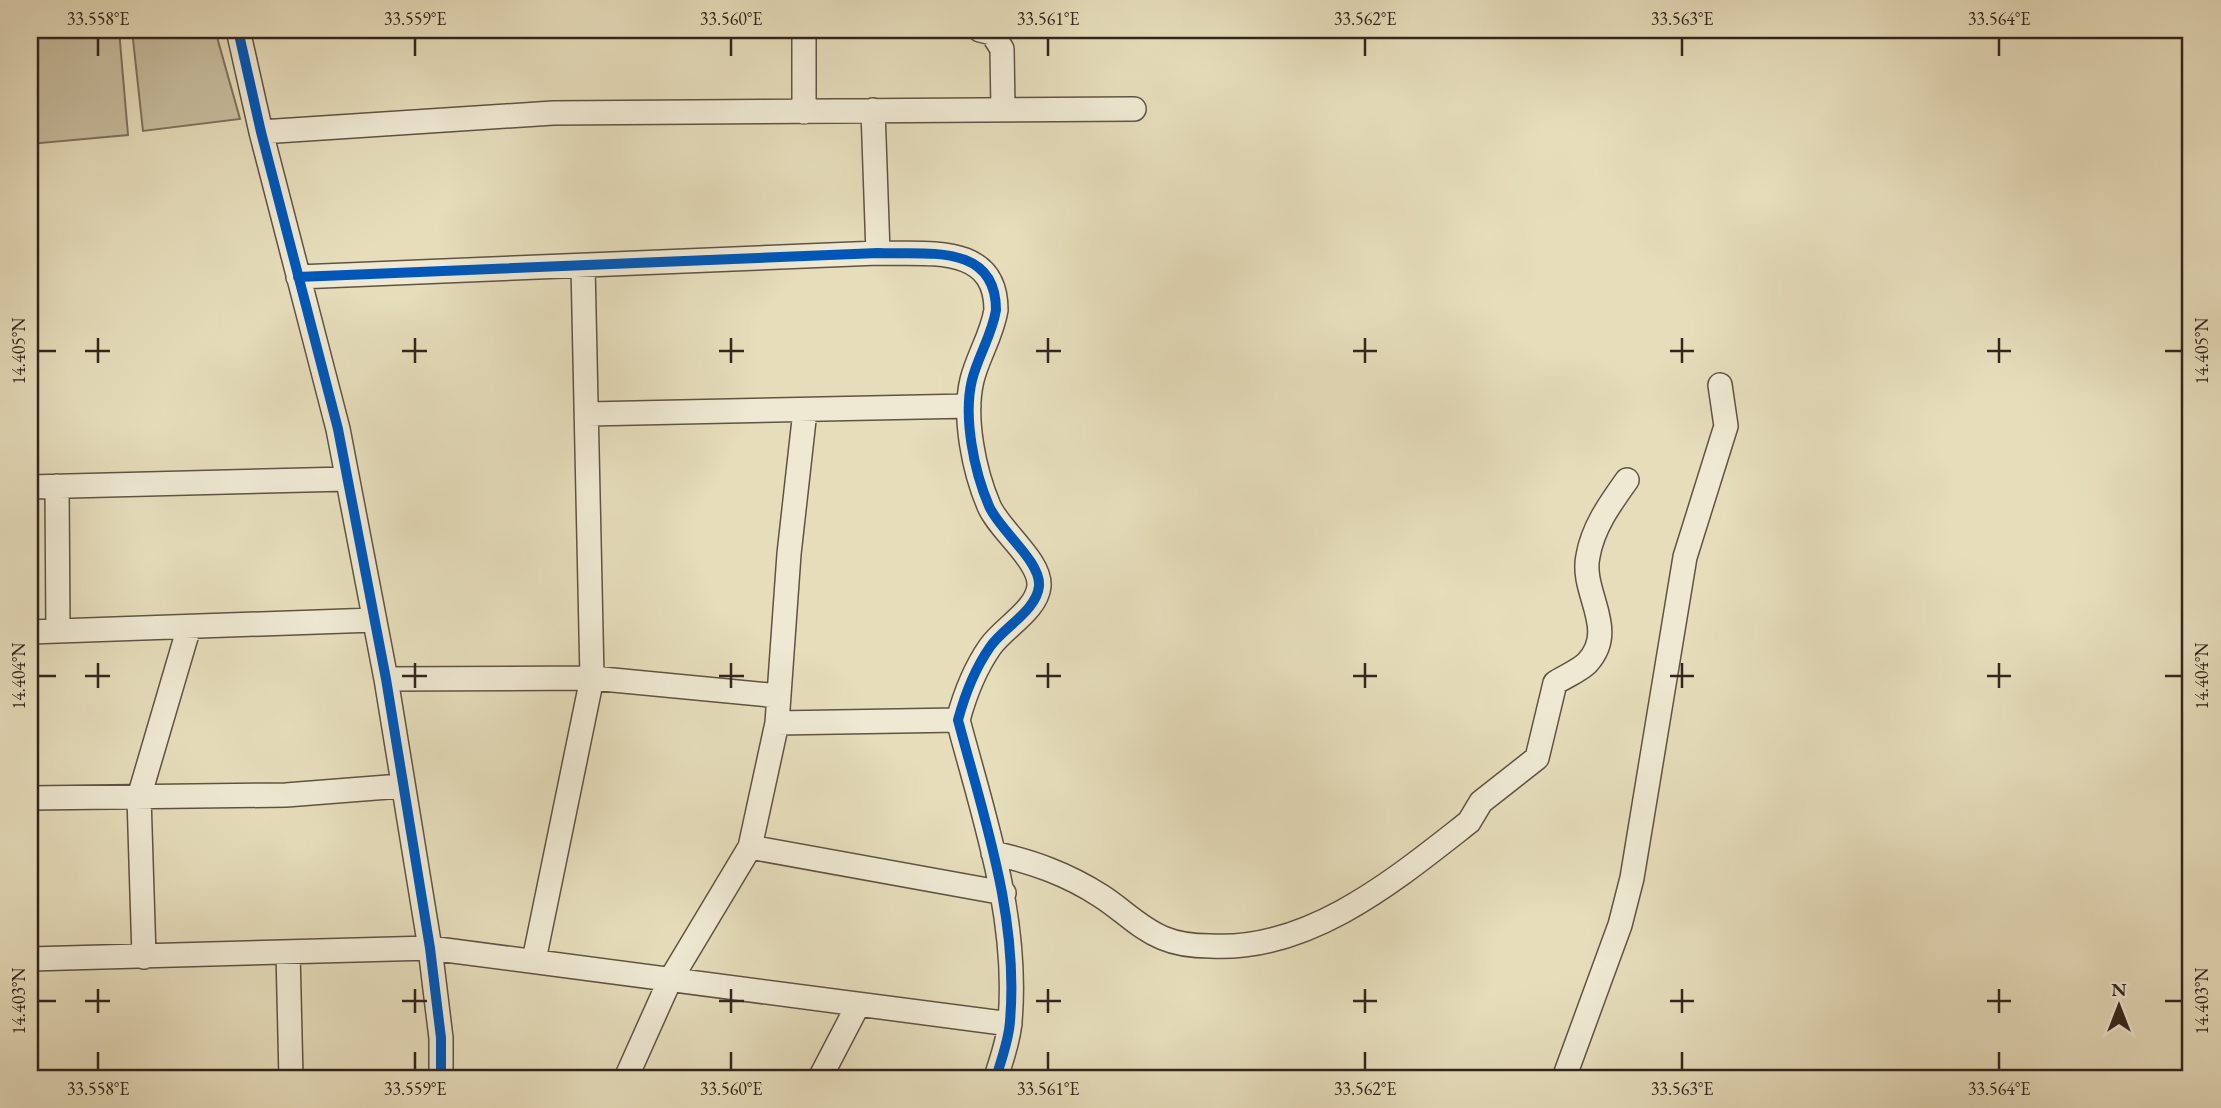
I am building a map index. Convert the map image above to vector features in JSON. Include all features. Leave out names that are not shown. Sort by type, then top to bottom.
[{"type":"street","points":[[238,30],[261,132],[338,429],[386,679],[401,786],[430,948],[441,1038],[441,1078]]},
{"type":"street","points":[[804,30],[804,112]]},
{"type":"street","points":[[980,30],[992,33],[1002,49],[1003,109]]},
{"type":"street","points":[[261,132],[553,113],[1133,109]]},
{"type":"street","points":[[873,110],[878,253]]},
{"type":"street","points":[[298,277],[878,253],[967,258],[991,285],[996,297],[993,327],[972,378],[969,406],[975,453],[989,506],[1006,534],[1032,563],[1039,588],[1033,601],[991,646],[964,696],[958,720],[1004,894],[1012,982],[1010,1024],[996,1078]]},
{"type":"street","points":[[534,960],[592,678],[583,266]]},
{"type":"street","points":[[1564,1078],[1617,935],[1632,878],[1683,569],[1726,426],[1720,385]]},
{"type":"street","points":[[588,414],[969,406]]},
{"type":"street","points":[[626,1078],[669,982],[750,847],[777,723],[789,554],[805,411]]},
{"type":"street","points":[[30,487],[347,479]]},
{"type":"street","points":[[993,853],[1063,873],[1104,898],[1139,926],[1166,940],[1195,946],[1240,948],[1295,935],[1347,908],[1469,822],[1481,802],[1537,758],[1555,683],[1586,664],[1599,643],[1600,618],[1587,579],[1587,557],[1602,516],[1627,480]]},
{"type":"street","points":[[58,486],[58,631]]},
{"type":"street","points":[[30,632],[374,620]]},
{"type":"street","points":[[144,957],[139,797],[189,626]]},
{"type":"street","points":[[386,679],[592,678],[779,696]]},
{"type":"street","points":[[777,723],[958,720]]},
{"type":"street","points":[[30,798],[286,795],[401,786]]},
{"type":"street","points":[[750,847],[1004,894]]},
{"type":"street","points":[[30,959],[430,948],[534,960],[669,982],[1010,1024]]},
{"type":"street","points":[[288,952],[291,1078]]},
{"type":"street","points":[[820,1078],[858,1005]]},
{"type":"shaded area","points":[[30,30],[119,30],[128,135],[30,144]]},
{"type":"shaded area","points":[[132,30],[215,30],[240,119],[143,131]]},
{"type":"cycle path","points":[[238,30],[261,132],[338,429],[386,679],[430,948],[441,1038],[441,1078]]},
{"type":"cycle path","points":[[298,277],[878,253],[955,257],[971,263],[984,273],[993,288],[996,310],[972,380],[969,427],[979,477],[989,506],[1027,556],[1038,576],[1039,586],[1037,595],[1026,611],[996,640],[984,656],[971,682],[958,720],[997,869],[1009,944],[1009,1028],[996,1078]]}]
